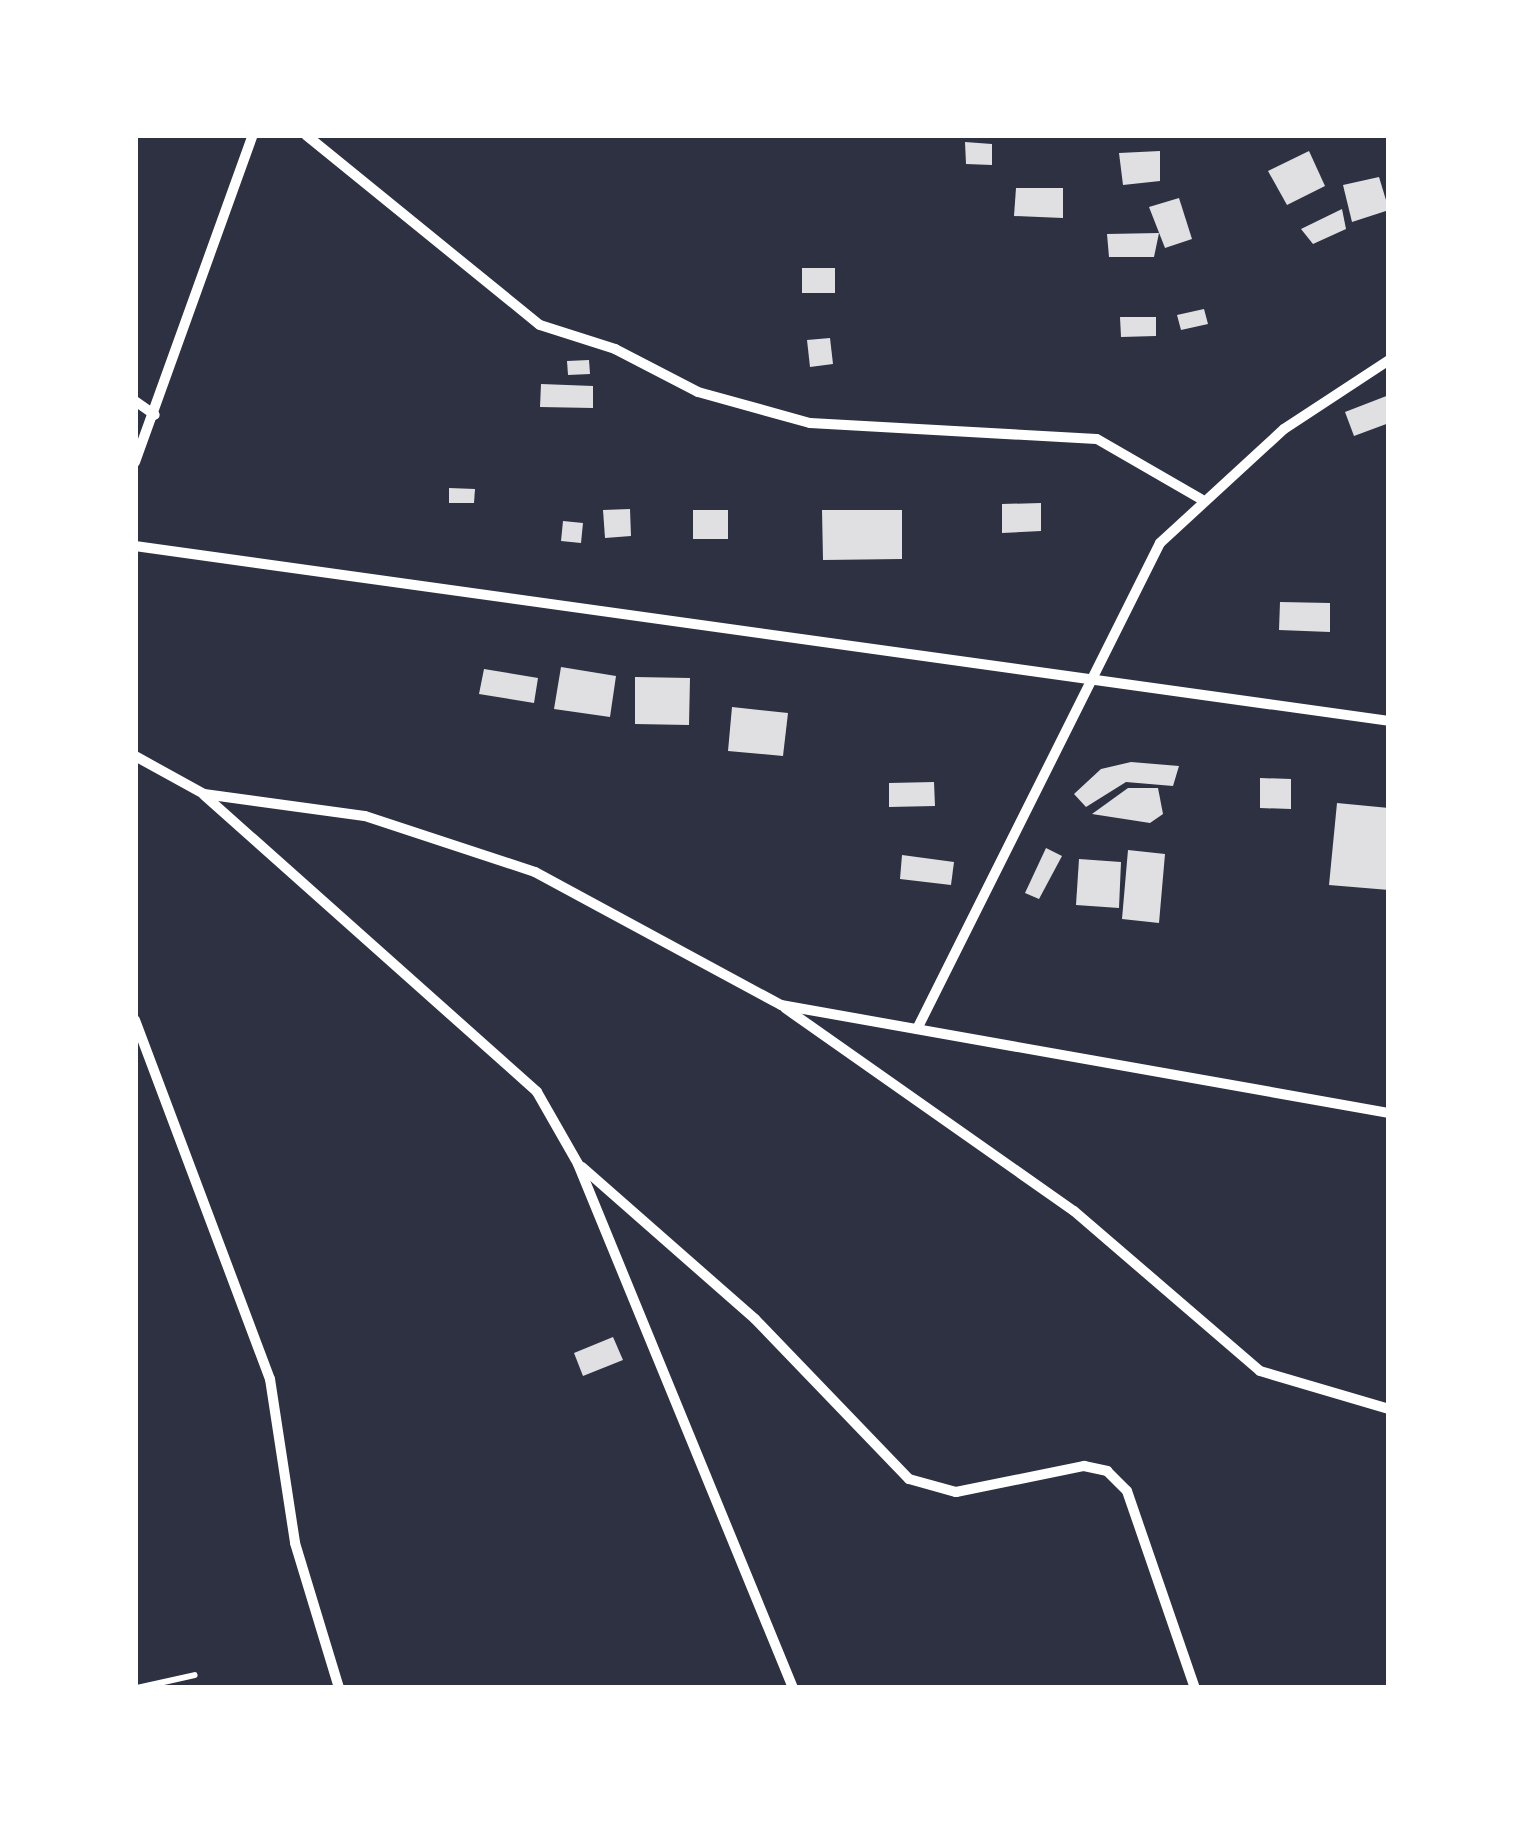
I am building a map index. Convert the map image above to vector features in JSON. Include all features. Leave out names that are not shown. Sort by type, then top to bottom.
[{"type":"street","points":[[135,462],[253,135]]},
{"type":"street","points":[[306,135],[540,324],[616,349],[698,392],[810,423],[1097,439],[1202,499]]},
{"type":"street","points":[[916,1029],[1092,686],[1160,543],[1202,499],[1284,429],[1389,360]]},
{"type":"street","points":[[135,401],[155,415]]},
{"type":"street","points":[[135,546],[1092,686],[1389,721]]},
{"type":"street","points":[[135,756],[204,794],[538,1092],[578,1164],[793,1688]]},
{"type":"street","points":[[204,794],[365,816],[535,872],[780,1005],[1074,1211],[1260,1371],[1389,1409]]},
{"type":"street","points":[[780,1005],[1389,1113]]},
{"type":"street","points":[[135,1020],[270,1379],[295,1544],[338,1688]]},
{"type":"street","points":[[578,1164],[755,1319],[910,1478],[956,1492],[1084,1466],[1107,1470],[1127,1492],[1195,1688]]},
{"type":"path","points":[[137,1688],[195,1674]]},
{"type":"building","points":[[965,142],[992,144],[992,165],[966,164]]},
{"type":"building","points":[[1160,151],[1160,181],[1123,185],[1119,153]]},
{"type":"building","points":[[1309,151],[1325,186],[1287,205],[1268,171]]},
{"type":"building","points":[[1379,177],[1389,210],[1352,222],[1343,185]]},
{"type":"building","points":[[1016,188],[1063,188],[1063,218],[1014,216]]},
{"type":"building","points":[[1179,198],[1192,239],[1165,248],[1149,207]]},
{"type":"building","points":[[1342,209],[1346,229],[1313,244],[1301,229]]},
{"type":"building","points":[[1159,233],[1154,257],[1109,257],[1107,234]]},
{"type":"building","points":[[802,268],[835,268],[835,293],[802,293]]},
{"type":"building","points":[[1204,309],[1208,324],[1181,330],[1177,315]]},
{"type":"building","points":[[1120,317],[1156,317],[1156,336],[1121,337]]},
{"type":"building","points":[[830,338],[833,364],[810,367],[807,340]]},
{"type":"building","points":[[589,360],[590,374],[568,375],[567,361]]},
{"type":"building","points":[[541,384],[593,386],[593,408],[540,407]]},
{"type":"building","points":[[1389,395],[1389,423],[1354,436],[1345,412]]},
{"type":"building","points":[[449,488],[475,489],[474,503],[449,503]]},
{"type":"building","points":[[1041,503],[1041,531],[1002,533],[1002,504]]},
{"type":"building","points":[[630,509],[631,536],[605,538],[603,510]]},
{"type":"building","points":[[693,510],[728,510],[728,539],[693,539]]},
{"type":"building","points":[[822,510],[902,510],[902,559],[823,560]]},
{"type":"building","points":[[563,521],[583,523],[581,543],[561,541]]},
{"type":"building","points":[[1280,602],[1330,603],[1330,632],[1279,630]]},
{"type":"building","points":[[561,667],[616,676],[610,717],[554,709]]},
{"type":"building","points":[[484,669],[538,678],[534,703],[479,694]]},
{"type":"building","points":[[635,677],[690,678],[689,725],[635,724]]},
{"type":"building","points":[[732,707],[788,713],[783,756],[728,751]]},
{"type":"building","points":[[1131,762],[1179,766],[1173,786],[1126,782],[1086,807],[1074,794],[1101,769]]},
{"type":"building","points":[[1260,778],[1291,779],[1291,809],[1260,808]]},
{"type":"building","points":[[934,782],[935,806],[889,807],[889,783]]},
{"type":"building","points":[[1128,788],[1158,788],[1163,814],[1150,823],[1092,814]]},
{"type":"building","points":[[1337,803],[1389,808],[1389,890],[1329,885]]},
{"type":"building","points":[[1046,848],[1062,856],[1039,899],[1025,893]]},
{"type":"building","points":[[1128,850],[1165,854],[1159,923],[1122,919]]},
{"type":"building","points":[[902,855],[954,862],[951,885],[900,879]]},
{"type":"building","points":[[1079,859],[1121,862],[1119,908],[1076,905]]},
{"type":"building","points":[[613,1337],[623,1360],[583,1376],[574,1353]]}]
